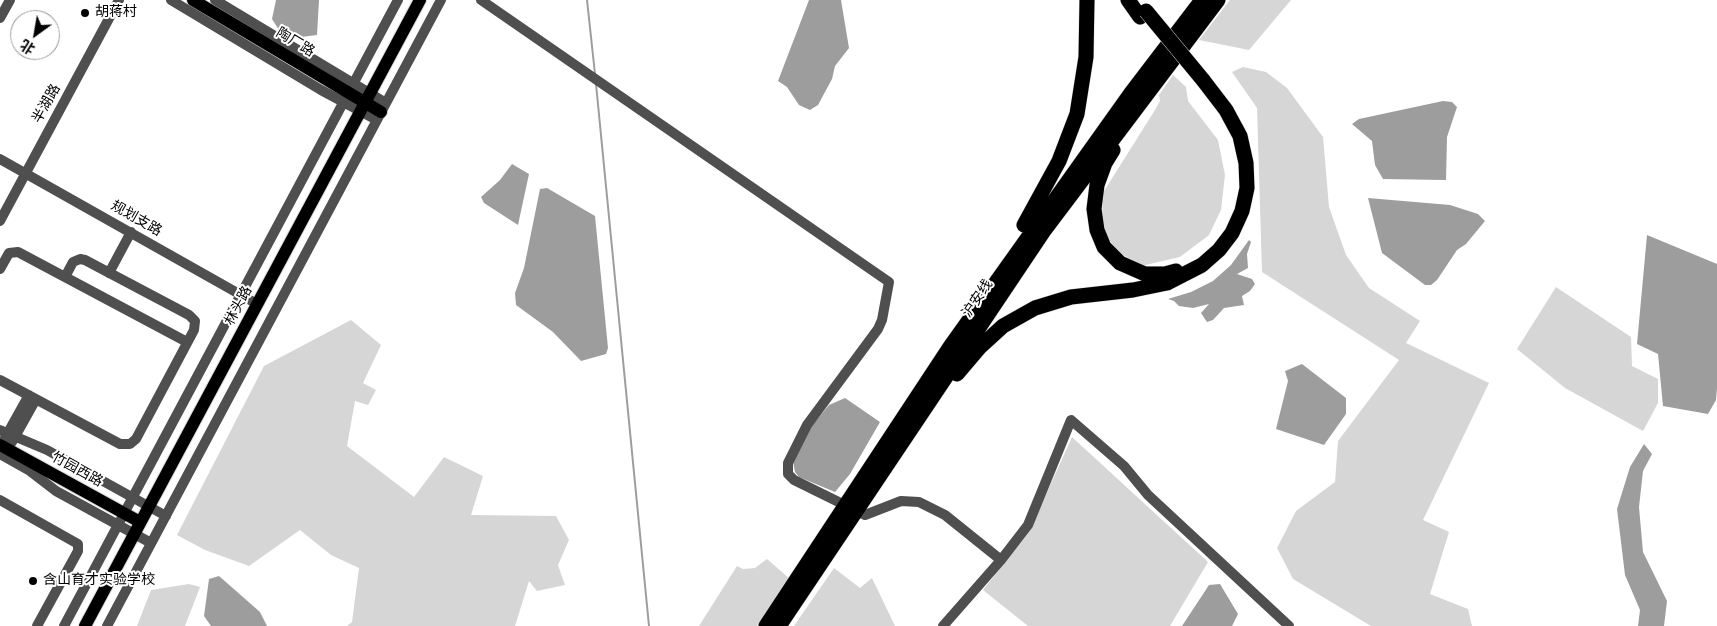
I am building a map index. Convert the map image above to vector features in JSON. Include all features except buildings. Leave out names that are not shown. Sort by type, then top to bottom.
[{"type":"highway","points":[[952,344],[1036,205],[1059,161],[1077,114],[1086,57],[1087,0]]},
{"type":"highway","points":[[875,480],[956,375],[980,347],[1004,326],[1035,308],[1071,297],[1133,290],[1167,283],[1202,265],[1219,250],[1232,233],[1242,211],[1247,188],[1246,162],[1240,136],[1226,110],[1200,83],[1141,9],[1128,0]]},
{"type":"highway","name":"沪安线","points":[[779,626],[850,507],[952,344],[1108,125],[1202,0]]},
{"type":"highway","name":"沪安线","points":[[766,626],[850,507],[875,480],[1043,232],[1166,66],[1218,0]]},
{"type":"highway","points":[[1166,66],[1105,163],[1097,185],[1094,208],[1097,230],[1104,247],[1120,262],[1145,274],[1165,274],[1181,270],[1196,261],[1213,247],[1226,230],[1234,210],[1239,184],[1238,160],[1232,136],[1200,83]]},
{"type":"main road","name":"陶厂路","points":[[193,0],[382,112]]},
{"type":"main road","name":"林头路","points":[[85,626],[420,0]]},
{"type":"main road","name":"竹园西路","points":[[4,442],[140,522]]},
{"type":"street","points":[[0,18],[10,0]]},
{"type":"street","name":"半湖路","points":[[0,221],[119,0]]},
{"type":"street","points":[[171,0],[349,93]]},
{"type":"street","points":[[215,0],[349,93]]},
{"type":"street","points":[[64,626],[398,0]]},
{"type":"street","points":[[107,626],[442,0]]},
{"type":"street","points":[[480,0],[889,282],[882,320],[878,329],[807,425],[788,463],[788,474],[794,480],[865,514],[901,501],[919,502],[945,516],[1001,560]]},
{"type":"street","name":"规划支路","points":[[0,159],[257,304]]},
{"type":"street","points":[[109,273],[131,232]]},
{"type":"street","points":[[0,269],[10,254],[18,252],[187,342]]},
{"type":"street","points":[[0,380],[120,444],[130,444],[136,438],[195,326],[192,318],[80,259],[73,262],[65,277]]},
{"type":"street","points":[[4,442],[32,397]]},
{"type":"street","points":[[943,626],[1001,560],[1028,525],[1071,420],[1124,466],[1148,495],[1289,626]]},
{"type":"street","points":[[4,442],[47,450],[166,516]]},
{"type":"street","points":[[4,442],[30,471],[56,491],[151,543]]},
{"type":"street","points":[[0,500],[78,544],[78,551],[37,626]]},
{"type":"shaded area","points":[[276,0],[319,0],[317,35],[301,37],[279,30],[272,19]]},
{"type":"shaded area","points":[[809,0],[841,0],[849,48],[835,66],[832,79],[818,105],[810,110],[799,105],[787,87],[778,81]]},
{"type":"shaded area","points":[[1230,0],[1291,0],[1249,50],[1199,40]]},
{"type":"shaded area","points":[[1243,67],[1266,72],[1287,88],[1323,137],[1329,207],[1346,255],[1369,288],[1420,321],[1406,343],[1489,383],[1423,520],[1449,532],[1430,594],[1468,609],[1472,626],[1371,626],[1293,579],[1277,548],[1296,511],[1335,482],[1338,441],[1399,360],[1262,272],[1257,108],[1232,72]]},
{"type":"shaded area","points":[[1173,75],[1186,87],[1188,101],[1218,140],[1225,175],[1221,210],[1209,235],[1180,257],[1141,266],[1117,251],[1105,233],[1102,212],[1104,191],[1155,110],[1160,101],[1159,95]]},
{"type":"shaded area","points":[[1443,101],[1452,102],[1457,107],[1447,137],[1446,180],[1383,179],[1375,165],[1372,141],[1352,124],[1359,119]]},
{"type":"shaded area","points":[[512,164],[529,174],[518,225],[484,203],[481,197],[500,180]]},
{"type":"shaded area","points":[[547,188],[595,216],[608,348],[606,354],[581,361],[553,332],[516,305],[515,293],[524,268],[540,189]]},
{"type":"shaded area","points":[[1368,198],[1450,205],[1478,214],[1485,221],[1466,244],[1457,250],[1437,280],[1431,285],[1425,285],[1382,253]]},
{"type":"shaded area","points":[[1647,235],[1717,264],[1717,388],[1716,400],[1708,414],[1663,406],[1658,354],[1637,344]]},
{"type":"shaded area","points":[[1249,240],[1251,242],[1247,254],[1248,268],[1237,274],[1252,279],[1255,284],[1250,291],[1242,296],[1244,305],[1224,308],[1213,320],[1207,322],[1201,313],[1209,304],[1193,308],[1179,306],[1174,301],[1168,299],[1191,292],[1213,281],[1231,265]]},
{"type":"shaded area","points":[[1556,287],[1631,337],[1632,366],[1658,379],[1658,403],[1643,431],[1565,388],[1517,349]]},
{"type":"shaded area","points":[[351,320],[381,345],[363,383],[376,390],[368,405],[355,401],[347,446],[414,497],[444,457],[483,476],[471,515],[556,516],[569,540],[558,565],[565,585],[537,591],[529,581],[515,626],[347,626],[352,622],[359,568],[331,555],[300,530],[249,566],[205,550],[177,535],[264,366]]},
{"type":"shaded area","points":[[1302,364],[1346,398],[1346,414],[1324,445],[1276,429],[1288,381],[1285,371]]},
{"type":"shaded area","points":[[845,398],[880,422],[850,474],[835,492],[799,477],[795,472],[793,461],[810,428],[829,405]]},
{"type":"shaded area","points":[[1072,437],[1208,562],[1170,626],[1028,626],[983,590],[1029,532]]},
{"type":"shaded area","points":[[1644,444],[1652,454],[1643,471],[1639,507],[1643,552],[1667,601],[1664,626],[1638,626],[1640,610],[1625,575],[1617,509],[1630,467]]},
{"type":"shaded area","points":[[767,559],[790,579],[757,626],[699,626],[737,566],[743,569],[755,568]]},
{"type":"shaded area","points":[[834,568],[860,588],[872,578],[895,626],[794,626]]},
{"type":"shaded area","points":[[219,576],[260,612],[267,626],[211,626],[204,616],[209,579]]},
{"type":"shaded area","points":[[189,584],[200,587],[185,626],[137,626],[151,590]]},
{"type":"shaded area","points":[[1220,584],[1238,614],[1232,626],[1182,626],[1209,585]]},
{"type":"waterway","points":[[587,0],[595,74]]},
{"type":"waterway","points":[[596,84],[649,626]]},
{"type":"place","name":"胡蒋村","points":[[85,13]]},
{"type":"place","name":"含山育才实验学校","points":[[33,581]]}]
